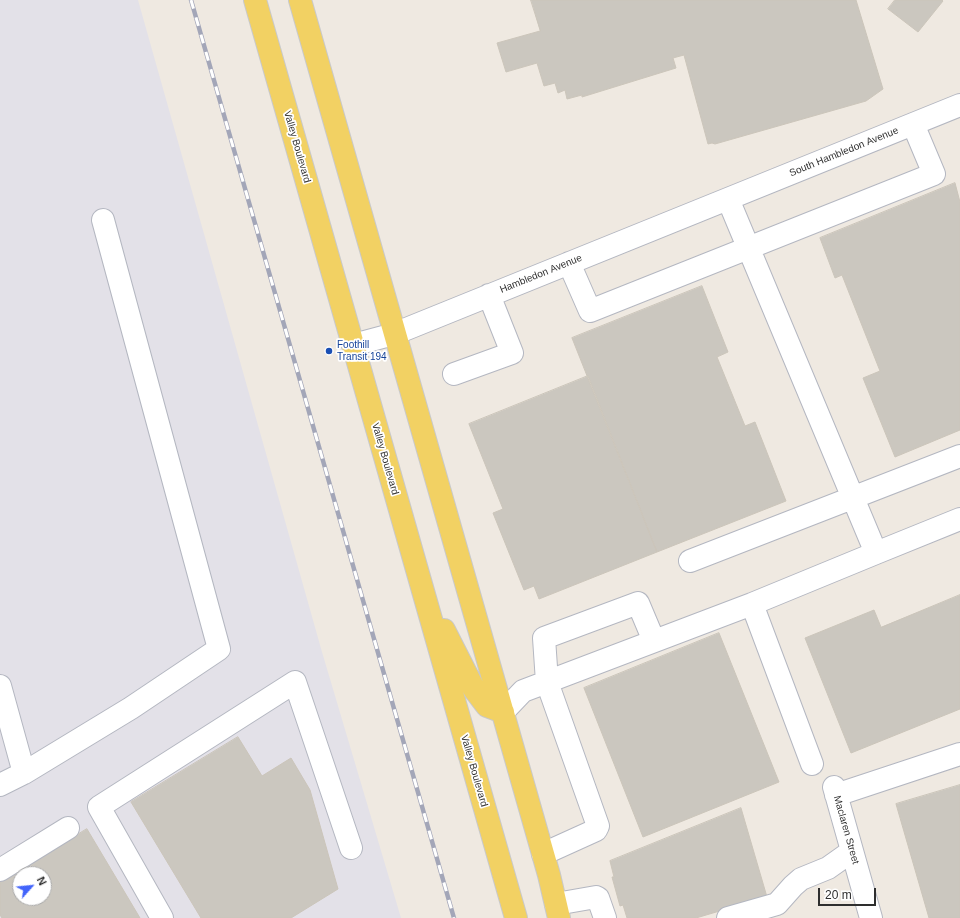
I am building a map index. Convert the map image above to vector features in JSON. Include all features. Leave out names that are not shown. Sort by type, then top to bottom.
[{"type":"main road","name":"Valley Boulevard","points":[[255,0],[516,918]]},
{"type":"main road","points":[[300,0],[503,712],[558,911]]},
{"type":"main road","points":[[421,584],[474,689],[487,706],[503,712]]},
{"type":"street","name":"South Hambledon Avenue","points":[[728,199],[960,105]]},
{"type":"street","points":[[569,263],[590,311],[934,174],[913,124]]},
{"type":"street","name":"Hambledon Avenue","points":[[353,345],[394,334],[728,199]]},
{"type":"street","points":[[728,199],[876,553]]},
{"type":"street","points":[[0,785],[24,773],[131,708],[219,649],[103,220]]},
{"type":"street","points":[[454,374],[512,353],[489,295]]},
{"type":"street","points":[[690,561],[960,456]]},
{"type":"street","points":[[503,712],[523,691],[752,604],[960,519]]},
{"type":"street","points":[[543,854],[596,830],[598,826],[547,682],[544,638],[638,603],[654,641]]},
{"type":"street","points":[[752,604],[812,764]]},
{"type":"street","points":[[162,918],[99,807],[294,682],[351,848]]},
{"type":"street","points":[[0,686],[24,773]]},
{"type":"street","name":"Maclaren Street","points":[[871,918],[835,791],[960,754]]},
{"type":"street","points":[[0,870],[68,828]]},
{"type":"street","points":[[728,918],[777,904],[801,879],[828,868],[852,851]]},
{"type":"street","points":[[558,911],[596,897],[598,898],[605,918]]},
{"type":"shaded area","points":[[0,0],[138,0],[322,652],[401,918],[0,918]]},
{"type":"building","points":[[531,0],[856,0],[883,89],[866,101],[715,144],[708,144],[684,55],[673,58],[676,68],[582,97],[582,95],[567,99],[565,90],[558,93],[555,83],[544,86],[537,63],[506,72],[497,43],[540,31]]},
{"type":"building","points":[[895,0],[943,1],[918,32],[888,9]]},
{"type":"building","points":[[955,183],[960,202],[960,430],[895,457],[863,378],[880,371],[842,275],[835,278],[820,238]]},
{"type":"building","points":[[702,286],[728,352],[717,357],[745,426],[755,422],[786,501],[657,552],[572,338]]},
{"type":"building","points":[[588,376],[657,552],[539,599],[534,586],[524,590],[493,513],[503,509],[469,424]]},
{"type":"building","points":[[960,595],[960,709],[851,753],[805,638],[874,610],[881,627]]},
{"type":"building","points":[[719,633],[779,782],[643,837],[584,688]]},
{"type":"building","points":[[238,737],[262,776],[291,758],[310,790],[338,889],[291,918],[201,918],[131,802]]},
{"type":"building","points":[[960,785],[960,918],[929,918],[896,804]]},
{"type":"building","points":[[741,808],[767,897],[696,918],[627,918],[623,905],[620,906],[612,877],[614,877],[610,861]]},
{"type":"building","points":[[87,829],[140,918],[2,918],[0,915],[0,882],[12,875],[12,906],[52,906],[52,866],[26,866]]},
{"type":"railway","points":[[191,0],[454,918]]},
{"type":"place","name":"Foothill Transit 194","points":[[329,351]]}]
